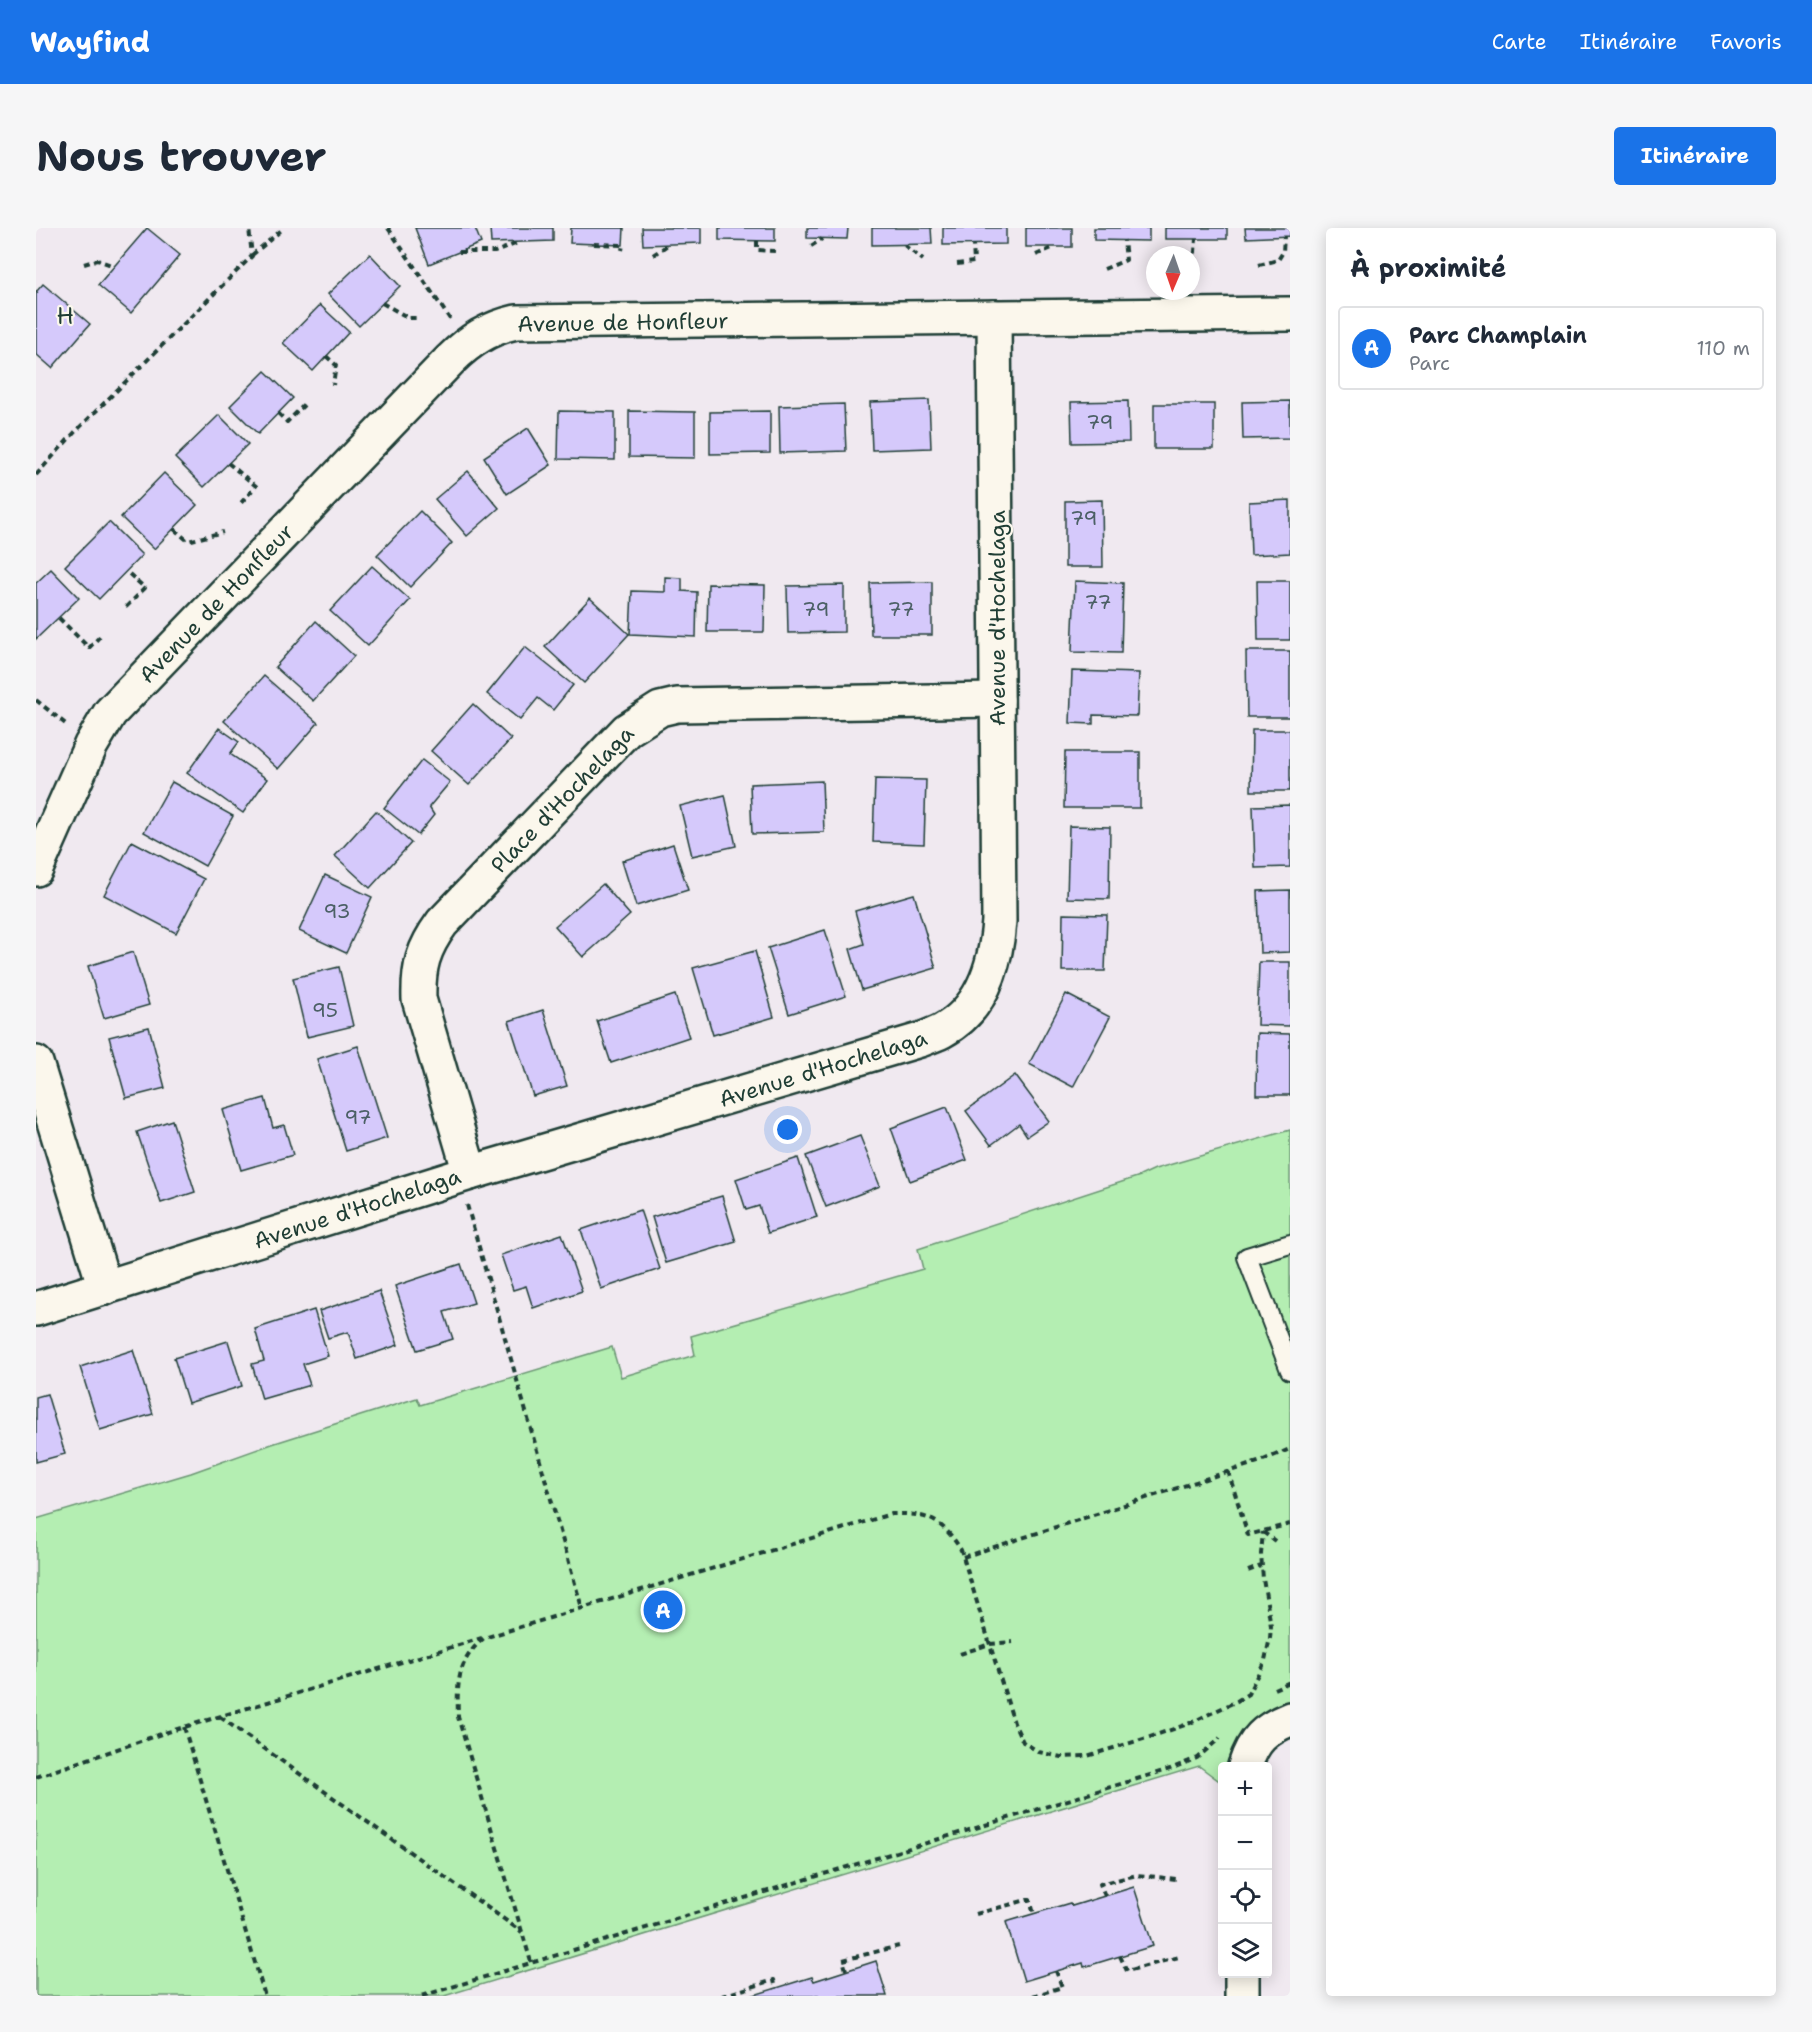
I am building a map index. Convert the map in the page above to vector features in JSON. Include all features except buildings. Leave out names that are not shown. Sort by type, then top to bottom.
[{"type":"street","name":"Avenue de Honfleur","points":[[36,869],[91,745],[110,713],[450,360],[481,334],[498,326],[516,322],[1290,314]]},
{"type":"street","name":"Avenue d'Hochelaga","points":[[36,1309],[467,1186],[920,1040],[943,1030],[962,1016],[975,1001],[986,982],[998,943],[994,317]]},
{"type":"street","name":"Place d'Hochelaga","points":[[467,1186],[419,999],[418,977],[422,958],[429,940],[442,923],[627,730],[660,709],[676,705],[997,700]]},
{"type":"street","points":[[36,1062],[105,1288]]},
{"type":"street","points":[[1247,1762],[1254,1745],[1265,1731],[1290,1719]]},
{"type":"street","points":[[1242,1978],[1242,1996]]},
{"type":"lane","points":[[1290,1244],[1247,1257],[1290,1370]]},
{"type":"path","points":[[249,228],[252,256]]},
{"type":"path","points":[[36,475],[75,432],[252,256],[284,228]]},
{"type":"path","points":[[388,228],[455,327]]},
{"type":"path","points":[[1259,265],[1278,260],[1283,252],[1284,236]]},
{"type":"path","points":[[811,246],[822,238]]},
{"type":"path","points":[[1195,246],[1196,239]]},
{"type":"path","points":[[1104,269],[1126,260],[1124,240]]},
{"type":"path","points":[[757,241],[757,249],[776,251]]},
{"type":"path","points":[[459,252],[495,252],[520,242]]},
{"type":"path","points":[[594,244],[623,245],[622,250]]},
{"type":"path","points":[[653,255],[669,244]]},
{"type":"path","points":[[904,245],[923,260]]},
{"type":"path","points":[[957,264],[974,262],[973,245]]},
{"type":"path","points":[[1036,255],[1054,247]]},
{"type":"path","points":[[84,264],[97,260],[114,266]]},
{"type":"path","points":[[382,303],[409,318],[420,318]]},
{"type":"path","points":[[326,356],[336,365],[333,385]]},
{"type":"path","points":[[278,413],[287,422],[304,405]]},
{"type":"path","points":[[228,463],[256,486],[240,504]]},
{"type":"path","points":[[174,529],[188,541],[223,532]]},
{"type":"path","points":[[126,571],[145,588],[126,607]]},
{"type":"path","points":[[59,618],[89,648],[103,633]]},
{"type":"path","points":[[36,700],[91,745]]},
{"type":"path","points":[[467,1186],[582,1608]]},
{"type":"path","points":[[963,1557],[1290,1449]]},
{"type":"path","points":[[1228,1471],[1248,1535],[1290,1524]]},
{"type":"path","points":[[36,1777],[219,1716],[891,1514],[915,1513],[935,1521],[952,1535],[963,1557],[1014,1723],[1023,1742],[1039,1752],[1061,1757],[1087,1756],[1188,1724],[1248,1694],[1265,1660],[1270,1638],[1271,1626],[1262,1566],[1263,1532]]},
{"type":"path","points":[[1263,1532],[1275,1541]]},
{"type":"path","points":[[1248,1571],[1262,1566]]},
{"type":"path","points":[[484,1638],[472,1648],[460,1669],[457,1691],[458,1717],[531,1962]]},
{"type":"path","points":[[960,1654],[990,1644],[1013,1642]]},
{"type":"path","points":[[1272,1690],[1290,1682]]},
{"type":"path","points":[[1248,1694],[1256,1702]]},
{"type":"path","points":[[219,1716],[522,1932]]},
{"type":"path","points":[[184,1727],[265,1996]]},
{"type":"path","points":[[422,1996],[1170,1769],[1197,1758],[1227,1731]]},
{"type":"path","points":[[1105,1896],[1100,1884],[1137,1875],[1176,1879]]},
{"type":"path","points":[[976,1914],[1030,1899],[1034,1914]]},
{"type":"path","points":[[846,1971],[843,1960],[899,1946]]},
{"type":"path","points":[[1120,1956],[1127,1971],[1179,1957]]},
{"type":"path","points":[[1033,1996],[1062,1987],[1056,1971]]},
{"type":"path","points":[[722,1996],[774,1980],[776,1989]]},
{"type":"green space","points":[[1290,1130],[1290,1701],[1267,1711],[1249,1725],[1235,1743],[1227,1762],[1218,1762],[1218,1780],[1199,1766],[444,1996],[36,1996],[36,1519],[191,1473],[272,1444],[417,1398],[420,1405],[612,1347],[621,1377],[695,1355],[691,1336],[923,1269],[918,1249],[1140,1176],[1155,1169]]},
{"type":"place","name":"Parc Champlain","points":[[663,1610]]},
{"type":"district","name":"H","points":[[66,316]]}]
